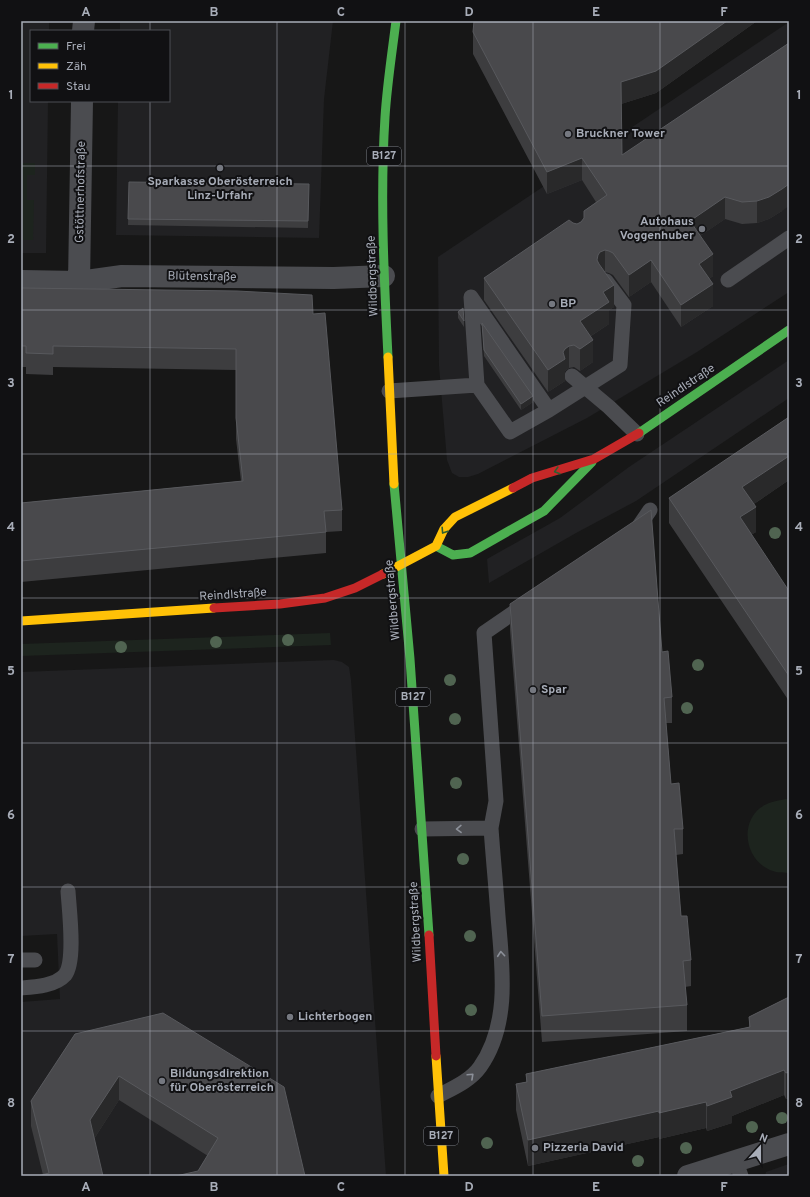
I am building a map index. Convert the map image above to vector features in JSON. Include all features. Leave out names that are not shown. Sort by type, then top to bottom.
[{"type":"main road","name":"Wildbergstraße","points":[[396,21],[385,117],[383,198],[384,276],[394,489],[410,659],[444,1176]]},
{"type":"main road","name":"Reindlstraße","points":[[21,621],[249,606],[325,598],[355,588],[436,546],[444,529],[455,517],[532,478],[594,459],[637,434],[789,330]]},
{"type":"main road","name":"Reindlstraße","points":[[436,546],[453,555],[470,553],[544,511],[594,459]]},
{"type":"street","name":"Gstöttnerhofstraße","points":[[79,282],[82,102]]},
{"type":"street","name":"Blütenstraße","points":[[21,281],[79,282],[122,276],[326,278],[384,276]]},
{"type":"street","points":[[688,1176],[739,1169],[789,1144]]},
{"type":"lane","points":[[728,280],[789,238]]},
{"type":"lane","points":[[549,410],[471,297],[477,385],[510,432],[549,410],[620,365],[624,305],[606,281]]},
{"type":"lane","points":[[572,376],[637,434]]},
{"type":"lane","points":[[389,391],[477,385]]},
{"type":"lane","points":[[624,538],[637,530],[650,510]]},
{"type":"lane","points":[[438,1096],[467,1080],[480,1068],[490,1049],[500,1013],[503,977],[491,828],[496,801],[484,633],[535,599]]},
{"type":"lane","points":[[422,829],[491,828]]},
{"type":"lane","points":[[21,988],[34,987],[56,981],[65,974],[70,964],[71,947],[68,891]]},
{"type":"shaded area","points":[[21,21],[49,21],[49,30],[30,30],[30,102],[48,102],[46,253],[21,253]]},
{"type":"shaded area","name":"Sparkasse Oberösterreich Linz-Urfahr","points":[[120,21],[333,21],[324,99],[319,238],[116,235],[118,102],[170,102],[170,30],[120,30]]},
{"type":"shaded area","points":[[789,22],[789,292],[697,352],[587,418],[478,474],[468,477],[459,477],[452,473],[447,460],[439,366],[438,257]]},
{"type":"shaded area","points":[[21,163],[35,163],[35,175],[27,175],[27,200],[34,200],[33,240],[21,240]]},
{"type":"shaded area","points":[[789,360],[789,398],[636,501],[576,533],[489,583],[487,559],[560,518],[629,467]]},
{"type":"shaded area","points":[[330,633],[331,645],[21,656],[21,644]]},
{"type":"shaded area","points":[[334,660],[342,662],[349,667],[351,680],[386,1176],[21,1176],[21,1002],[60,999],[57,934],[21,936],[21,672]]},
{"type":"shaded area","points":[[786,799],[789,800],[788,873],[776,872],[764,867],[757,860],[748,843],[749,824],[753,816],[763,806],[775,801]]},
{"type":"shaded area","points":[[789,1164],[789,1176],[765,1176],[766,1172]]},
{"type":"building","points":[[474,21],[727,21],[656,71],[621,82],[622,155],[789,43],[789,184],[769,197],[757,201],[742,202],[725,197],[690,221],[713,254],[699,264],[713,284],[681,305],[651,260],[629,275],[613,253],[605,250],[600,252],[597,260],[614,285],[603,292],[609,302],[580,321],[593,340],[580,349],[574,345],[569,346],[563,352],[565,359],[548,370],[484,278],[569,220],[577,224],[581,222],[584,218],[584,211],[607,195],[582,158],[547,172],[473,32]]},
{"type":"building","points":[[129,182],[309,184],[308,221],[128,219]]},
{"type":"building","points":[[21,288],[237,291],[312,295],[313,314],[325,313],[342,510],[324,511],[326,532],[21,561],[21,503],[243,481],[236,418],[236,349],[53,346],[53,354],[26,353],[26,346],[21,346]]},
{"type":"building","points":[[463,308],[464,321],[458,312]]},
{"type":"building","points":[[482,323],[533,396],[521,404],[484,350]]},
{"type":"building","points":[[789,417],[789,456],[742,487],[756,507],[740,517],[789,591],[789,676],[669,498]]},
{"type":"building","points":[[651,510],[662,652],[668,651],[672,697],[664,698],[671,784],[679,783],[683,829],[674,829],[681,916],[687,916],[691,960],[683,961],[687,1005],[542,1016],[510,604]]},
{"type":"building","points":[[789,997],[789,1072],[786,1073],[784,1070],[730,1091],[732,1097],[707,1106],[706,1102],[528,1140],[516,1084],[527,1082],[526,1074],[750,1027],[749,1017]]},
{"type":"building","points":[[163,1013],[284,1087],[305,1176],[176,1176],[198,1171],[218,1138],[119,1076],[90,1120],[103,1176],[38,1176],[49,1173],[31,1101],[75,1034]]},
{"type":"traffic: fast","points":[[388,357],[384,267],[383,177],[386,105],[396,21]]},
{"type":"traffic: fast","points":[[639,433],[789,330]]},
{"type":"traffic: fast","points":[[436,546],[453,555],[470,553],[544,511],[592,462]]},
{"type":"traffic: fast","points":[[394,484],[410,659],[429,935]]},
{"type":"traffic: slow","points":[[388,357],[394,484]]},
{"type":"traffic: slow","points":[[383,574],[436,546],[444,529],[455,517],[513,488]]},
{"type":"traffic: slow","points":[[21,621],[214,608]]},
{"type":"traffic: slow","points":[[436,1056],[444,1176]]},
{"type":"traffic: jam","points":[[513,488],[532,478],[594,459],[639,433]]},
{"type":"traffic: jam","points":[[214,608],[280,604],[325,598],[355,588],[383,574]]},
{"type":"traffic: jam","points":[[429,935],[436,1056]]},
{"type":"place","name":"Bruckner Tower","points":[[568,134]]},
{"type":"place","name":"Sparkasse Oberösterreich Linz-Urfahr","points":[[220,168]]},
{"type":"place","name":"Autohaus Voggenhuber","points":[[702,229]]},
{"type":"place","name":"BP","points":[[552,304]]},
{"type":"place","name":"Spar","points":[[533,690]]},
{"type":"place","name":"Lichterbogen","points":[[290,1017]]},
{"type":"place","name":"Bildungsdirektion für Oberösterreich","points":[[162,1081]]},
{"type":"place","name":"Pizzeria David","points":[[535,1148]]}]
